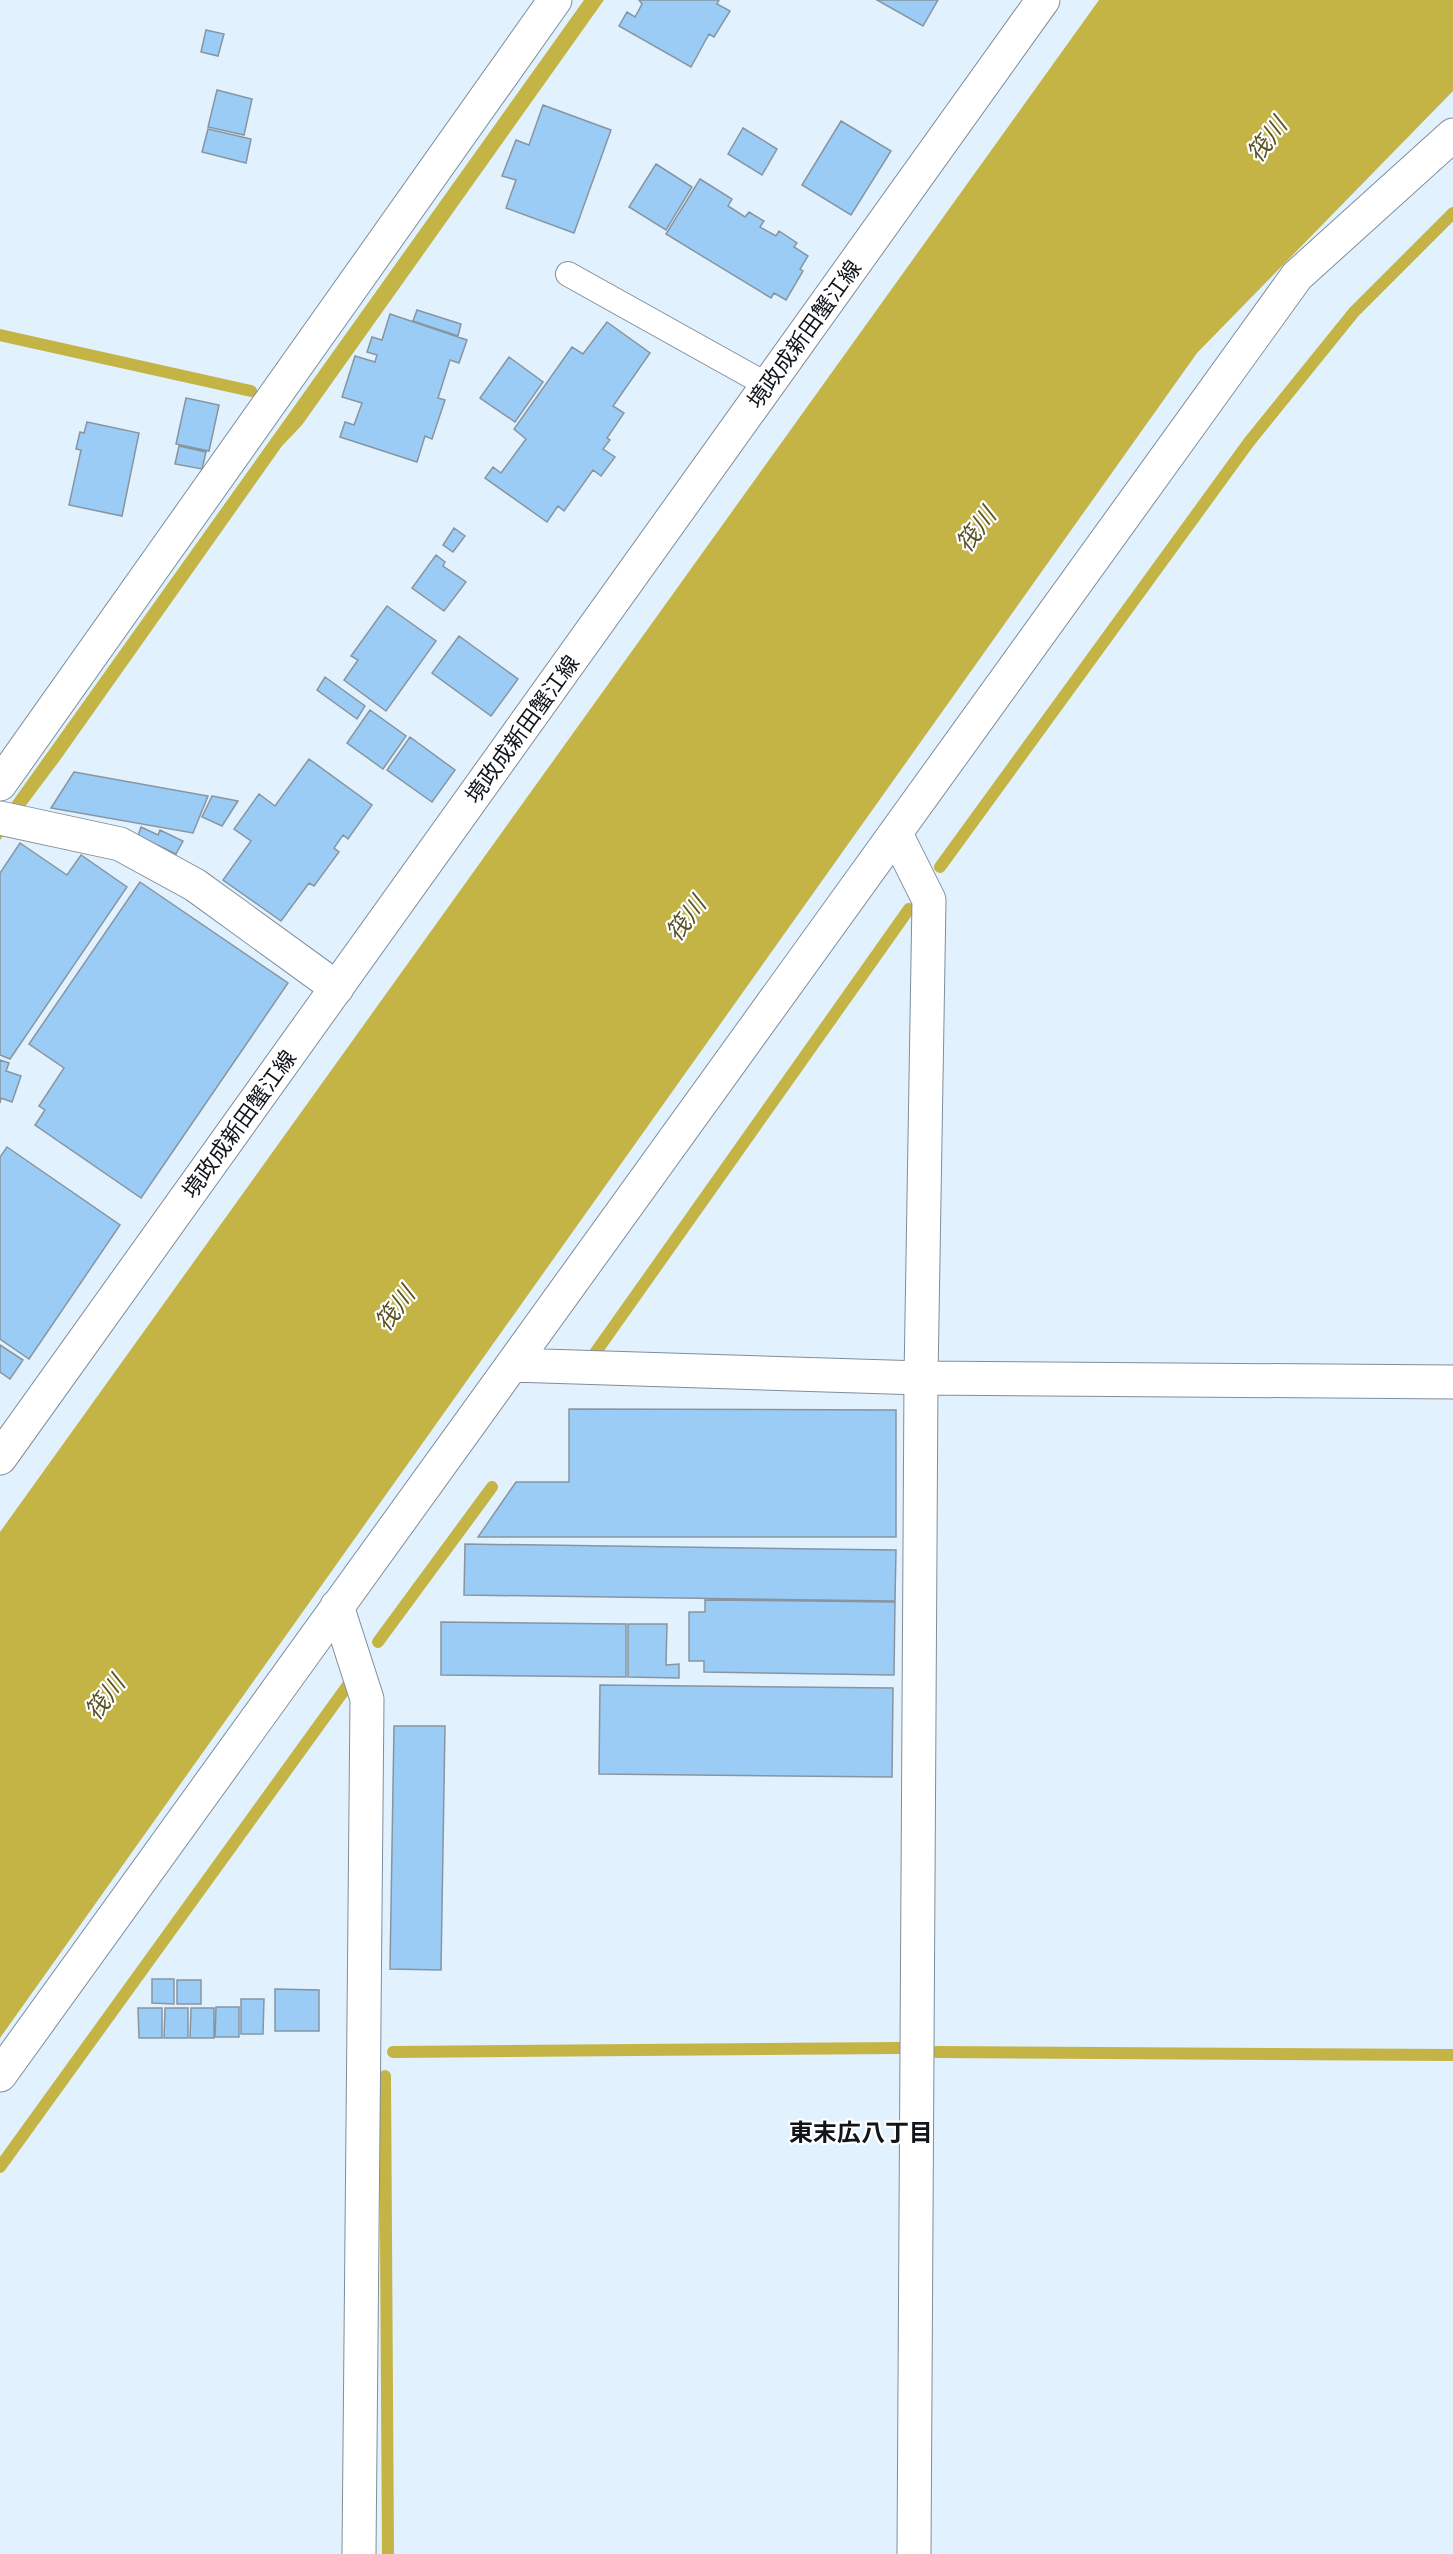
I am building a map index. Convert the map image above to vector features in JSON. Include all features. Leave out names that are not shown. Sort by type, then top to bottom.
[{"type":"street","points":[[0,784],[555,0]]},
{"type":"street","name":"境政成新田蟹江線","points":[[0,1458],[1043,0]]},
{"type":"street","points":[[0,2075],[1297,276],[1453,135]]},
{"type":"street","points":[[12,821],[120,844],[195,885],[337,988]]},
{"type":"street","points":[[896,834],[929,900],[921,1378],[914,2554]]},
{"type":"street","points":[[512,1365],[921,1378],[1453,1382]]},
{"type":"street","points":[[337,1606],[367,1700],[359,2554]]},
{"type":"lane","points":[[568,274],[767,385]]},
{"type":"water","points":[[584,0],[604,0],[302,425],[282,446],[60,760],[0,840],[0,819]]},
{"type":"water","name":"筏川","points":[[1099,0],[1453,0],[1453,91],[1197,353],[0,2038],[0,1532]]},
{"type":"building","points":[[639,0],[719,0],[717,4],[730,11],[714,37],[709,34],[691,67],[619,26],[627,12],[635,17],[642,4]]},
{"type":"building","points":[[877,0],[938,0],[923,26]]},
{"type":"building","points":[[206,30],[224,34],[218,56],[201,52]]},
{"type":"building","points":[[217,90],[252,99],[244,135],[208,127]]},
{"type":"building","points":[[543,105],[611,130],[574,233],[506,208],[516,180],[502,176],[516,140],[529,145]]},
{"type":"building","points":[[841,121],[891,151],[851,215],[802,185]]},
{"type":"building","points":[[743,128],[777,149],[762,175],[728,154]]},
{"type":"building","points":[[208,129],[251,139],[246,163],[202,152]]},
{"type":"building","points":[[656,164],[692,187],[666,230],[629,207]]},
{"type":"building","points":[[700,179],[732,199],[728,206],[745,217],[749,212],[764,221],[760,227],[776,236],[779,231],[797,243],[794,247],[808,256],[800,269],[803,271],[786,300],[774,293],[771,298],[666,234]]},
{"type":"building","points":[[417,310],[461,324],[458,336],[413,321]]},
{"type":"building","points":[[390,314],[467,340],[459,363],[450,360],[438,398],[445,400],[432,439],[425,436],[417,462],[340,437],[345,422],[354,425],[362,403],[342,397],[355,356],[375,362],[377,355],[367,352],[372,337],[382,340]]},
{"type":"building","points":[[607,322],[650,353],[613,406],[624,413],[607,438],[610,440],[603,449],[615,457],[601,476],[593,470],[564,511],[558,506],[547,522],[485,478],[493,467],[501,473],[526,439],[514,429],[572,347],[583,354]]},
{"type":"building","points":[[509,357],[543,382],[515,422],[480,398]]},
{"type":"building","points":[[186,398],[219,405],[209,451],[176,444]]},
{"type":"building","points":[[87,422],[139,433],[122,516],[69,505],[81,450],[76,449],[80,432],[84,433]]},
{"type":"building","points":[[179,446],[206,452],[202,469],[175,464]]},
{"type":"building","points":[[454,528],[465,536],[453,552],[443,545]]},
{"type":"building","points":[[436,555],[445,562],[443,566],[466,582],[444,611],[412,588]]},
{"type":"building","points":[[387,606],[436,641],[386,711],[344,680],[358,660],[351,656]]},
{"type":"building","points":[[459,636],[518,679],[491,716],[432,673]]},
{"type":"building","points":[[325,677],[365,706],[357,719],[317,690]]},
{"type":"building","points":[[370,710],[406,736],[383,769],[347,743]]},
{"type":"building","points":[[410,737],[455,770],[432,802],[387,770]]},
{"type":"building","points":[[309,759],[372,805],[348,839],[343,835],[334,848],[339,852],[314,886],[309,883],[281,921],[223,880],[251,841],[234,829],[259,794],[275,806]]},
{"type":"building","points":[[74,772],[208,796],[193,833],[51,808]]},
{"type":"building","points":[[212,796],[238,801],[222,826],[202,817]]},
{"type":"building","points":[[141,827],[158,835],[160,830],[183,841],[176,854],[138,836]]},
{"type":"building","points":[[20,843],[67,875],[81,855],[127,887],[10,1059],[0,1055],[0,873]]},
{"type":"building","points":[[140,882],[288,983],[141,1198],[35,1125],[45,1110],[39,1106],[64,1068],[29,1044]]},
{"type":"building","points":[[0,1060],[9,1063],[6,1071],[21,1076],[12,1102],[1,1098],[0,1103]]},
{"type":"building","points":[[7,1147],[120,1225],[29,1359],[0,1339],[0,1157]]},
{"type":"building","points":[[0,1345],[23,1360],[10,1379],[0,1372]]},
{"type":"building","points":[[569,1409],[896,1410],[896,1537],[478,1537],[516,1482],[569,1482]]},
{"type":"building","points":[[465,1544],[896,1550],[895,1601],[464,1595]]},
{"type":"building","points":[[705,1600],[895,1602],[894,1675],[704,1672],[704,1661],[689,1661],[689,1612],[705,1612]]},
{"type":"building","points":[[441,1622],[626,1624],[626,1677],[441,1675]]},
{"type":"building","points":[[628,1624],[667,1624],[666,1665],[679,1664],[679,1678],[628,1677]]},
{"type":"building","points":[[600,1685],[893,1688],[892,1777],[599,1774]]},
{"type":"building","points":[[394,1726],[445,1726],[441,1970],[390,1969]]},
{"type":"building","points":[[152,1979],[174,1979],[174,2004],[152,2003]]},
{"type":"building","points":[[177,1980],[201,1980],[201,2004],[177,2004]]},
{"type":"building","points":[[275,1989],[319,1990],[319,2031],[275,2031]]},
{"type":"building","points":[[241,1999],[264,1999],[263,2034],[241,2034]]},
{"type":"building","points":[[216,2007],[239,2007],[239,2037],[215,2037]]},
{"type":"building","points":[[138,2008],[162,2008],[162,2038],[139,2038]]},
{"type":"building","points":[[165,2008],[188,2008],[188,2038],[164,2038]]},
{"type":"building","points":[[191,2008],[214,2008],[214,2038],[190,2038]]},
{"type":"waterway","points":[[940,867],[1249,442],[1354,312],[1453,213]]},
{"type":"waterway","points":[[0,335],[251,391]]},
{"type":"waterway","points":[[593,1356],[909,909]]},
{"type":"waterway","points":[[378,1642],[492,1487]]},
{"type":"waterway","points":[[0,2167],[348,1685]]},
{"type":"waterway","points":[[393,2052],[899,2048]]},
{"type":"waterway","points":[[936,2052],[1453,2055]]},
{"type":"waterway","points":[[385,2076],[388,2554]]},
{"type":"district","name":"東末広八丁目","points":[[861,2133]]}]
